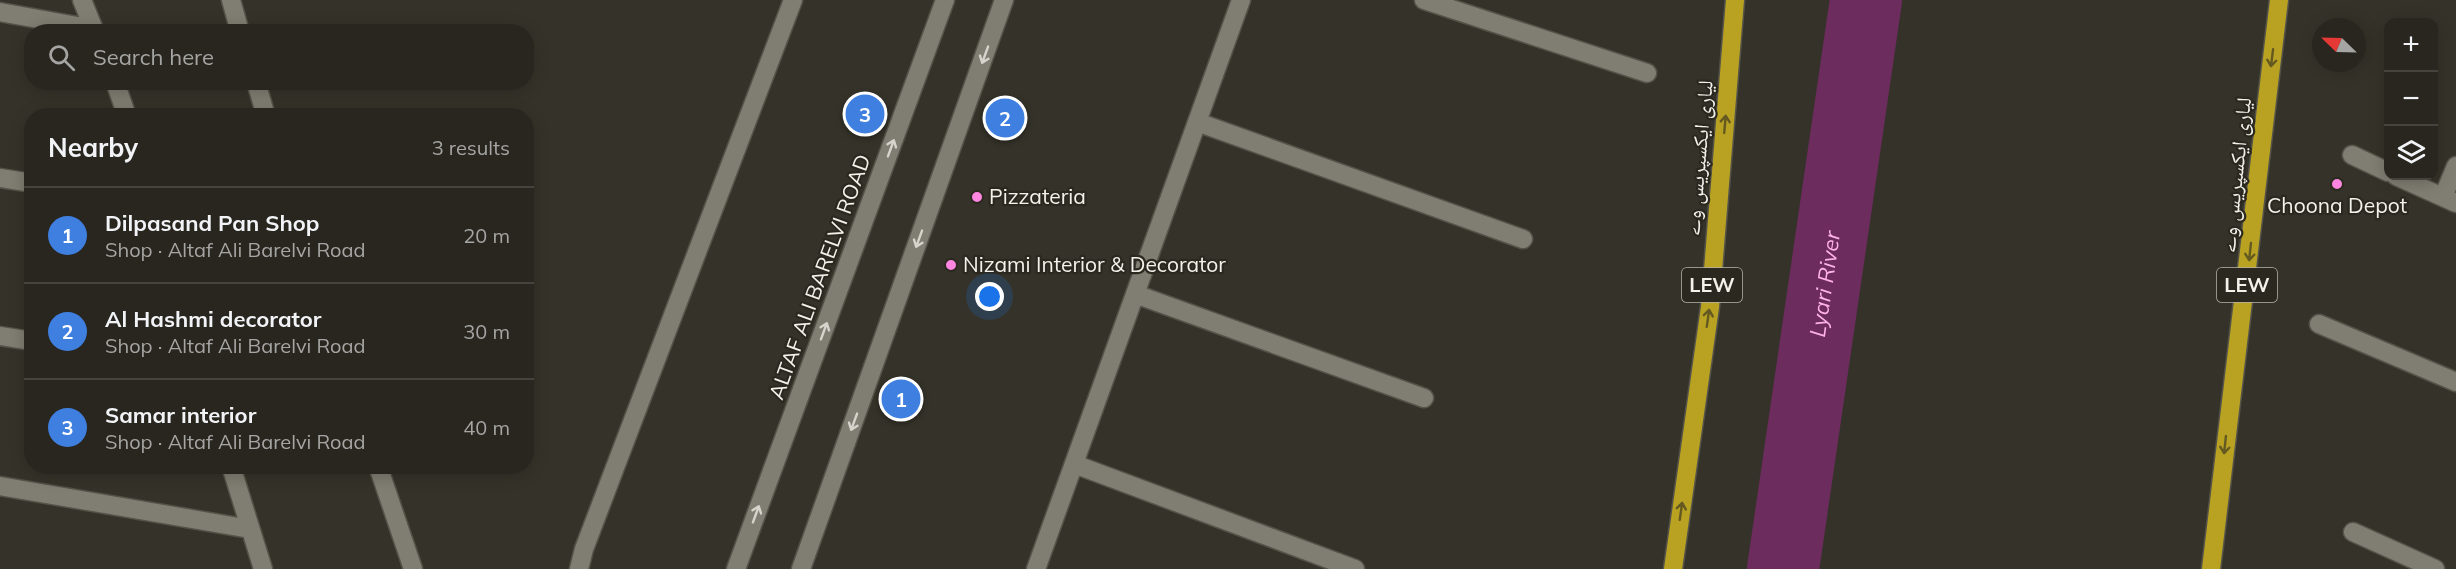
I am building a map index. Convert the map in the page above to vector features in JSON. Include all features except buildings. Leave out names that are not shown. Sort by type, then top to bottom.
[{"type":"highway","name":"لیاری ایکسپریس وے","points":[[1673,569],[1710,307],[1735,0]]},
{"type":"highway","name":"لیاری ایکسپریس وے","points":[[2211,569],[2228,419],[2247,283],[2279,0]]},
{"type":"street","points":[[82,0],[92,24]]},
{"type":"street","points":[[231,0],[238,24]]},
{"type":"street","points":[[579,569],[793,0]]},
{"type":"street","name":"ALTAF ALI BARELVI ROAD","points":[[736,569],[945,0]]},
{"type":"street","points":[[801,569],[1004,0]]},
{"type":"street","points":[[1036,569],[1240,0]]},
{"type":"street","points":[[1425,0],[1647,73]]},
{"type":"street","points":[[0,12],[63,24]]},
{"type":"street","points":[[118,90],[124,108]]},
{"type":"street","points":[[258,90],[264,108]]},
{"type":"street","points":[[1197,122],[1523,239]]},
{"type":"street","points":[[2352,155],[2384,170]]},
{"type":"street","points":[[2405,180],[2449,200],[2456,166]]},
{"type":"street","points":[[0,178],[24,182]]},
{"type":"street","points":[[1135,294],[1424,398]]},
{"type":"street","points":[[2319,324],[2456,382]]},
{"type":"street","points":[[0,336],[24,340]]},
{"type":"street","points":[[1074,464],[1355,569]]},
{"type":"street","points":[[233,474],[262,569]]},
{"type":"street","points":[[381,474],[413,569]]},
{"type":"street","points":[[0,486],[250,529]]},
{"type":"street","points":[[2353,532],[2434,569]]},
{"type":"waterway","name":"Lyari River","points":[[1783,569],[1866,0]]},
{"type":"place","name":"Samar interior","points":[[865,114]]},
{"type":"place","name":"Al Hashmi decorator","points":[[1005,118]]},
{"type":"place","name":"Choona Depot","points":[[2337,184]]},
{"type":"place","name":"Pizzateria","points":[[977,197]]},
{"type":"place","name":"Nizami Interior & Decorator","points":[[951,265]]},
{"type":"place","name":"Dilpasand Pan Shop","points":[[901,399]]}]
